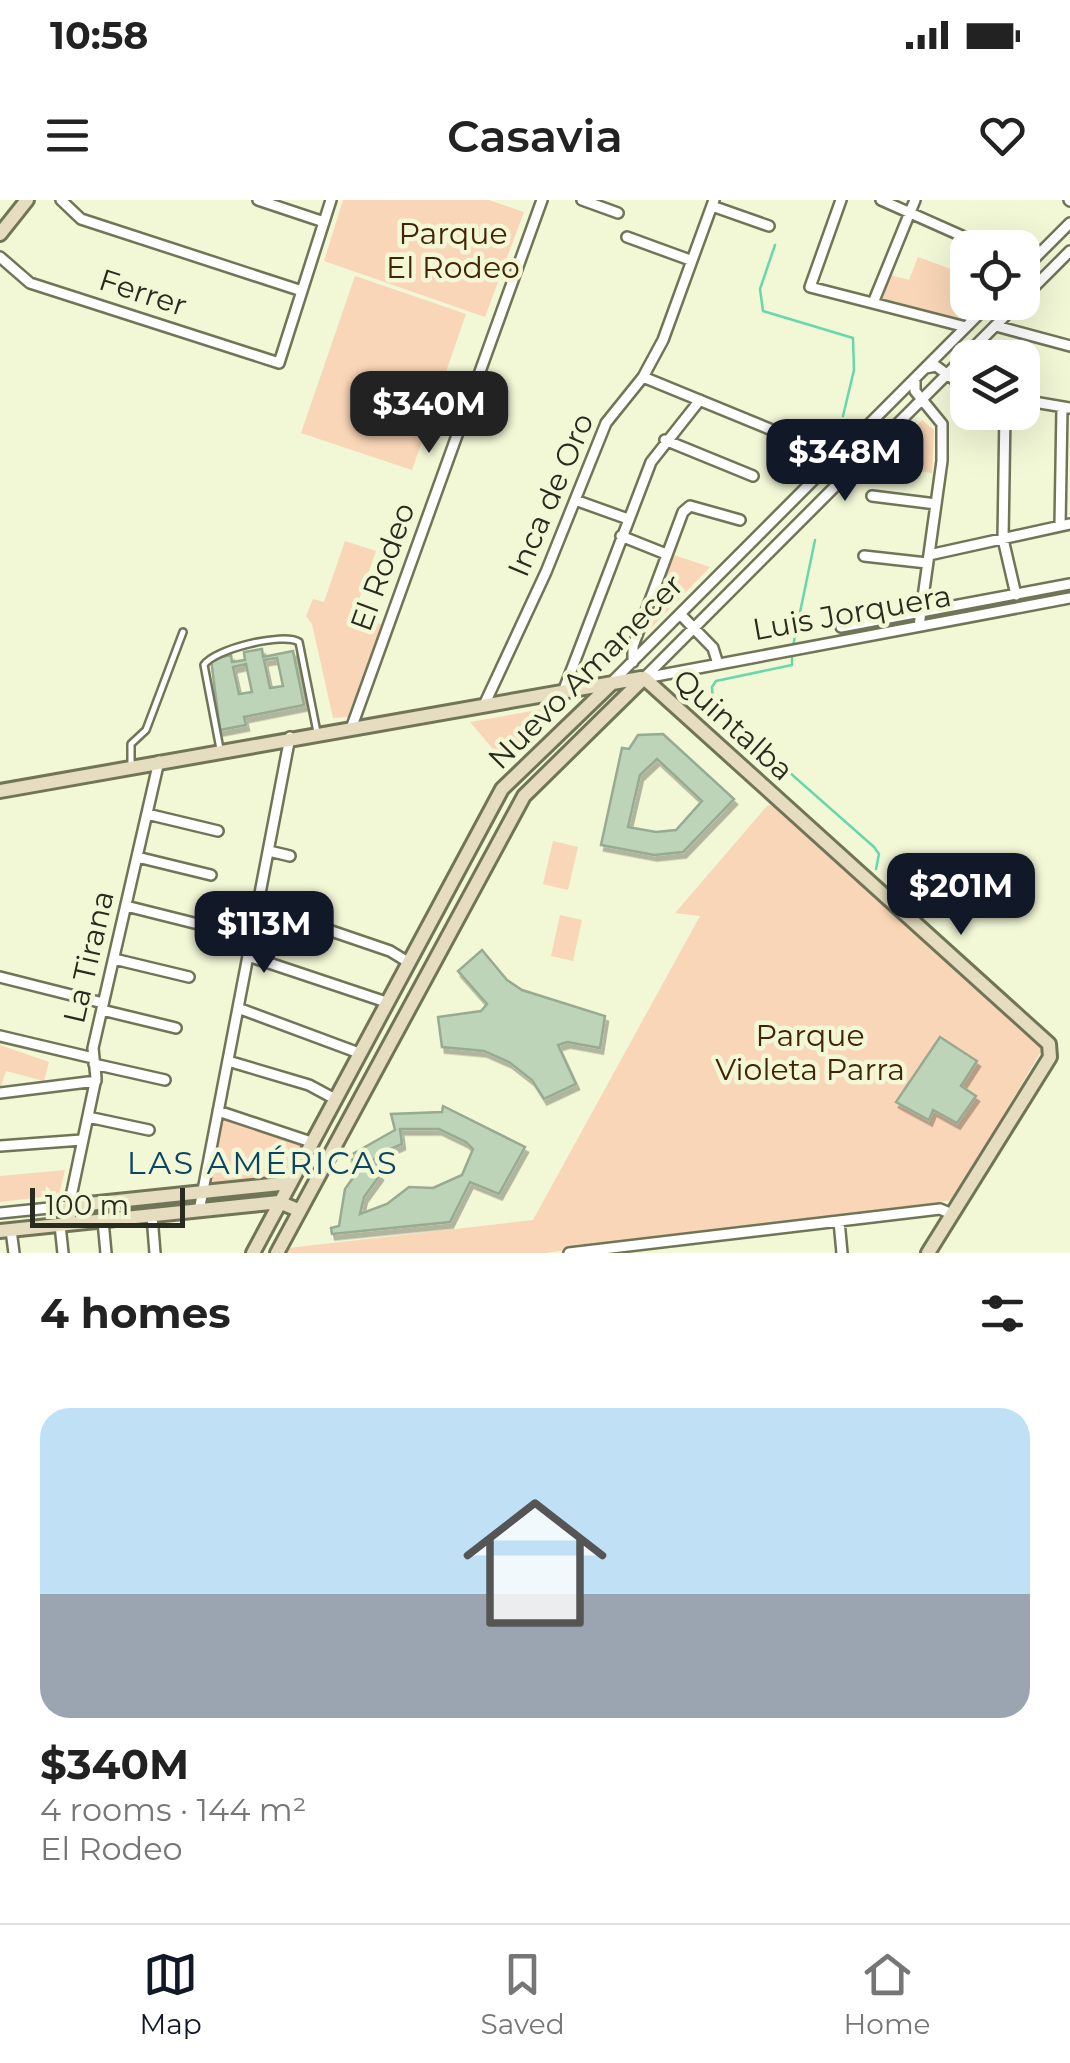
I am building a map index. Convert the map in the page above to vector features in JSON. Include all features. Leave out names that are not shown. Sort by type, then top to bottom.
[{"type":"street","points":[[3,227],[27,200]]},
{"type":"street","points":[[61,200],[81,219],[302,290],[331,200]]},
{"type":"street","points":[[258,200],[324,222]]},
{"type":"street","name":"El Rodeo","points":[[352,726],[542,200]]},
{"type":"street","points":[[582,200],[618,213]]},
{"type":"street","points":[[841,200],[810,287],[966,327]]},
{"type":"street","points":[[882,200],[950,230]]},
{"type":"street","points":[[872,303],[915,200]]},
{"type":"street","points":[[713,203],[769,226]]},
{"type":"street","name":"Inca de Oro","points":[[486,703],[606,423],[643,377],[663,340],[713,203]]},
{"type":"street","points":[[1040,251],[1070,223]]},
{"type":"street","points":[[627,238],[690,260]]},
{"type":"street","points":[[1040,282],[1070,251]]},
{"type":"street","name":"Ferrer","points":[[0,257],[30,284],[279,362],[302,290]]},
{"type":"street","name":"Nuevo Amanecer","points":[[253,1253],[502,790],[973,320]]},
{"type":"street","points":[[276,1253],[524,796],[1002,320]]},
{"type":"street","points":[[996,326],[1070,346]]},
{"type":"street","points":[[926,368],[936,366],[950,378]]},
{"type":"street","points":[[918,376],[914,388],[942,424],[936,504],[919,626]]},
{"type":"street","points":[[643,377],[794,439]]},
{"type":"street","points":[[575,718],[563,692],[621,536],[665,440],[700,400]]},
{"type":"street","points":[[864,556],[928,559],[1065,525],[1066,408],[1040,403]]},
{"type":"street","points":[[1006,430],[1003,539],[1016,595]]},
{"type":"street","points":[[665,440],[753,476]]},
{"type":"street","points":[[872,496],[936,504]]},
{"type":"street","points":[[575,500],[628,519]]},
{"type":"street","points":[[632,662],[633,646],[666,554],[690,506],[740,520]]},
{"type":"street","points":[[621,536],[666,554]]},
{"type":"street","points":[[841,626],[1070,584]]},
{"type":"street","name":"Luis Jorquera","points":[[644,678],[1070,598]]},
{"type":"street","points":[[680,614],[713,648],[718,664]]},
{"type":"street","name":"Quintalba","points":[[0,791],[316,732],[644,678],[1049,1044],[1050,1057],[928,1253]]},
{"type":"street","points":[[200,1210],[200,1192],[290,738]]},
{"type":"street","name":"La Tirana","points":[[65,1224],[96,1081],[94,1061],[103,1007],[159,761]]},
{"type":"street","points":[[147,814],[218,830]]},
{"type":"street","points":[[268,851],[290,856]]},
{"type":"street","points":[[137,858],[211,876]]},
{"type":"street","points":[[464,861],[483,869]]},
{"type":"street","points":[[126,906],[198,924]]},
{"type":"street","points":[[258,906],[354,938],[408,962]]},
{"type":"street","points":[[248,956],[406,1012]]},
{"type":"street","points":[[114,959],[189,977]]},
{"type":"street","points":[[0,977],[176,1028]]},
{"type":"street","points":[[238,1008],[359,1053]]},
{"type":"street","points":[[0,1036],[165,1080]]},
{"type":"street","points":[[228,1061],[309,1085],[335,1098]]},
{"type":"street","points":[[0,1092],[96,1081]]},
{"type":"street","points":[[218,1111],[312,1142]]},
{"type":"street","points":[[88,1117],[150,1130]]},
{"type":"street","points":[[0,1146],[82,1140]]},
{"type":"street","points":[[0,1212],[290,1183]]},
{"type":"street","points":[[14,1253],[6,1230],[279,1202],[298,1210]]},
{"type":"street","points":[[569,1253],[940,1210],[952,1214]]},
{"type":"street","points":[[152,1216],[155,1253]]},
{"type":"street","points":[[103,1220],[106,1253]]},
{"type":"street","points":[[839,1221],[842,1253]]},
{"type":"street","points":[[62,1253],[65,1224]]},
{"type":"street","points":[[693,1238],[695,1253]]},
{"type":"lane","points":[[130,766],[131,744],[146,730],[183,632]]},
{"type":"lane","points":[[220,750],[207,660],[216,652],[284,638],[299,642],[316,732]]},
{"type":"green space","name":"Parque El Rodeo","points":[[343,200],[489,200],[524,212],[485,317],[324,261]]},
{"type":"green space","points":[[918,257],[950,269],[950,320],[956,320],[954,322],[882,301],[891,275],[909,280]]},
{"type":"green space","points":[[355,276],[466,314],[412,470],[301,433]]},
{"type":"green space","points":[[922,420],[934,430],[932,473],[876,466]]},
{"type":"green space","points":[[345,541],[376,551],[354,614],[383,625],[348,717],[333,718],[312,624],[306,616],[313,599],[324,602]]},
{"type":"green space","points":[[674,555],[710,567],[652,627],[647,626]]},
{"type":"green space","points":[[560,706],[504,762],[470,722]]},
{"type":"green space","name":"Parque Violeta Parra","points":[[774,804],[1046,1043],[953,1200],[545,1253],[286,1253],[288,1248],[533,1220],[700,916],[675,913],[767,806]]},
{"type":"green space","points":[[553,841],[578,847],[568,890],[543,884]]},
{"type":"green space","points":[[560,915],[582,920],[573,961],[551,956]]},
{"type":"green space","points":[[0,1045],[49,1062],[44,1081],[6,1071],[0,1089]]},
{"type":"green space","points":[[222,1115],[302,1144],[289,1176],[209,1185]]},
{"type":"green space","points":[[65,1170],[59,1195],[0,1202],[0,1176]]},
{"type":"building","points":[[262,649],[263,657],[293,651],[304,705],[244,717],[246,725],[220,730],[211,659],[231,655],[232,662],[245,660],[244,652]],"holes":[[[277,658],[283,686],[270,688],[264,660]],[[246,664],[252,692],[239,694],[233,667]]]},
{"type":"building","points":[[663,734],[734,799],[683,852],[654,855],[601,845],[622,748],[629,749],[638,735]],"holes":[[[657,759],[702,801],[676,830],[656,832],[628,827],[640,775]]]},
{"type":"building","points":[[482,950],[507,980],[522,990],[605,1016],[600,1048],[567,1042],[558,1045],[576,1084],[544,1099],[532,1080],[509,1062],[484,1051],[442,1047],[438,1017],[481,1011],[487,1004],[458,971]]},
{"type":"building","points":[[940,1037],[977,1061],[961,1086],[976,1096],[957,1123],[933,1110],[929,1120],[896,1102]]},
{"type":"building","points":[[443,1106],[525,1147],[499,1194],[470,1182],[450,1222],[332,1234],[331,1228],[339,1226],[345,1189],[360,1168],[349,1156],[395,1130],[391,1114],[442,1112]],"holes":[[[400,1129],[439,1129],[473,1149],[462,1175],[433,1188],[409,1187],[387,1204],[360,1214],[364,1197],[380,1175],[370,1163],[379,1154],[402,1144]]]},
{"type":"waterway","points":[[775,245],[760,289],[763,311],[853,338],[854,370],[843,416]]},
{"type":"waterway","points":[[793,646],[815,540]]},
{"type":"waterway","points":[[792,654],[792,665],[716,681],[712,687],[713,705],[874,847],[879,854],[876,869]]},
{"type":"district","name":"LAS AMÉRICAS","points":[[263,1163]]}]
